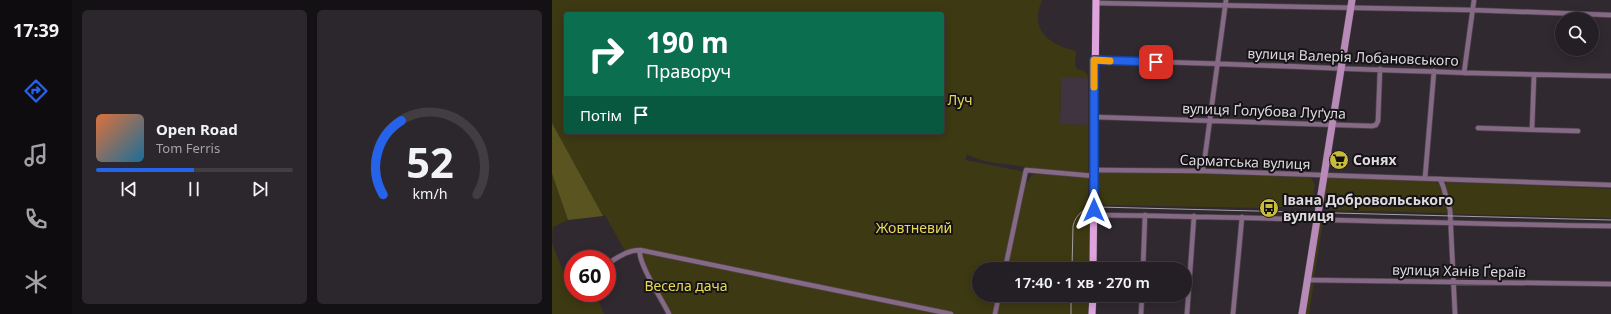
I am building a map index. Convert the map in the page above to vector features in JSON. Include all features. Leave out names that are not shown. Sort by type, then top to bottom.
[{"type":"main road","points":[[1093,262],[1094,60],[1096,1]]},
{"type":"main road","points":[[1092,314],[1093,302]]},
{"type":"street","points":[[1302,314],[1331,124],[1352,0]]},
{"type":"street","points":[[1464,73],[1474,0]]},
{"type":"street","points":[[1096,1],[1226,2],[1350,8],[1472,10],[1611,15]]},
{"type":"street","points":[[1203,172],[1219,63],[1226,2]]},
{"type":"street","name":"вулиця Валерія Лобановського","points":[[1094,60],[1219,63],[1464,73],[1611,76]]},
{"type":"street","name":"вулиця Ґолубова Луґула","points":[[1094,117],[1372,126],[1376,125],[1378,121],[1380,69]]},
{"type":"street","points":[[1425,178],[1434,71]]},
{"type":"street","points":[[1532,129],[1534,75]]},
{"type":"street","points":[[1478,128],[1578,131]]},
{"type":"street","name":"Сарматська вулиця","points":[[1006,262],[1026,170],[1094,173],[1203,172],[1324,175],[1611,185]]},
{"type":"street","points":[[1440,179],[1448,200],[1451,224],[1455,314]]},
{"type":"street","points":[[1094,215],[1242,217],[1451,224],[1611,226]]},
{"type":"street","points":[[1143,262],[1145,215]]},
{"type":"street","points":[[1187,314],[1194,216]]},
{"type":"street","points":[[1233,314],[1242,217]]},
{"type":"street","points":[[616,259],[634,250],[640,250],[951,314]]},
{"type":"street","points":[[640,250],[639,256],[644,268],[669,314]]},
{"type":"street","name":"вулиця Ханів Ґераїв","points":[[1307,280],[1611,284]]},
{"type":"street","points":[[995,314],[998,302]]},
{"type":"street","points":[[1141,314],[1142,302]]},
{"type":"shaded area","points":[[1088,77],[1088,125],[1060,125],[1061,78]]},
{"type":"shaded area","points":[[552,123],[603,216],[568,220],[552,174]]},
{"type":"green space","points":[[552,0],[1042,0],[1038,20],[1040,28],[1050,40],[1057,45],[1076,51],[1076,68],[1087,73],[1087,78],[1061,78],[1060,124],[1088,125],[1088,174],[995,163],[977,159],[967,154],[965,160],[1025,172],[1024,186],[1032,175],[1038,173],[1088,178],[1088,207],[1091,216],[1090,262],[972,262],[972,302],[1090,302],[1089,314],[669,314],[639,252],[626,253],[605,215],[603,216],[552,123]]},
{"type":"green space","points":[[1102,171],[1308,177],[1311,178],[1315,184],[1313,197],[1302,208],[1273,207],[1273,199],[1265,198],[1264,208],[1101,205],[1098,202],[1099,174]]},
{"type":"green space","points":[[552,174],[568,220],[553,227],[552,241]]},
{"type":"green space","points":[[1329,177],[1434,181],[1441,186],[1448,213],[1325,210],[1323,208],[1326,180]]},
{"type":"green space","points":[[1447,182],[1611,189],[1611,218],[1452,214],[1445,186]]},
{"type":"green space","points":[[1319,223],[1323,223],[1314,277],[1311,277]]},
{"type":"green space","points":[[552,243],[564,274],[564,302],[599,302],[604,314],[552,314]]},
{"type":"green space","points":[[1309,282],[1314,282],[1309,314],[1305,314]]},
{"type":"tram line","points":[[1072,262],[1074,221],[1085,210],[1098,207],[1611,220]]},
{"type":"tram line","points":[[1071,302],[1071,314]]},
{"type":"slow traffic","points":[[1094,87],[1094,60],[1110,61]]},
{"type":"place","name":"Сонях","points":[[1339,160]]},
{"type":"place","name":"Івана Добровольського вулиця","points":[[1269,208]]},
{"type":"route","points":[[1094,210],[1094,60],[1156,62]]},
{"type":"park label","name":"Луч","points":[[960,100]]},
{"type":"park label","name":"Жовтневий","points":[[914,228]]},
{"type":"park label","name":"Весела дача","points":[[686,286]]}]
